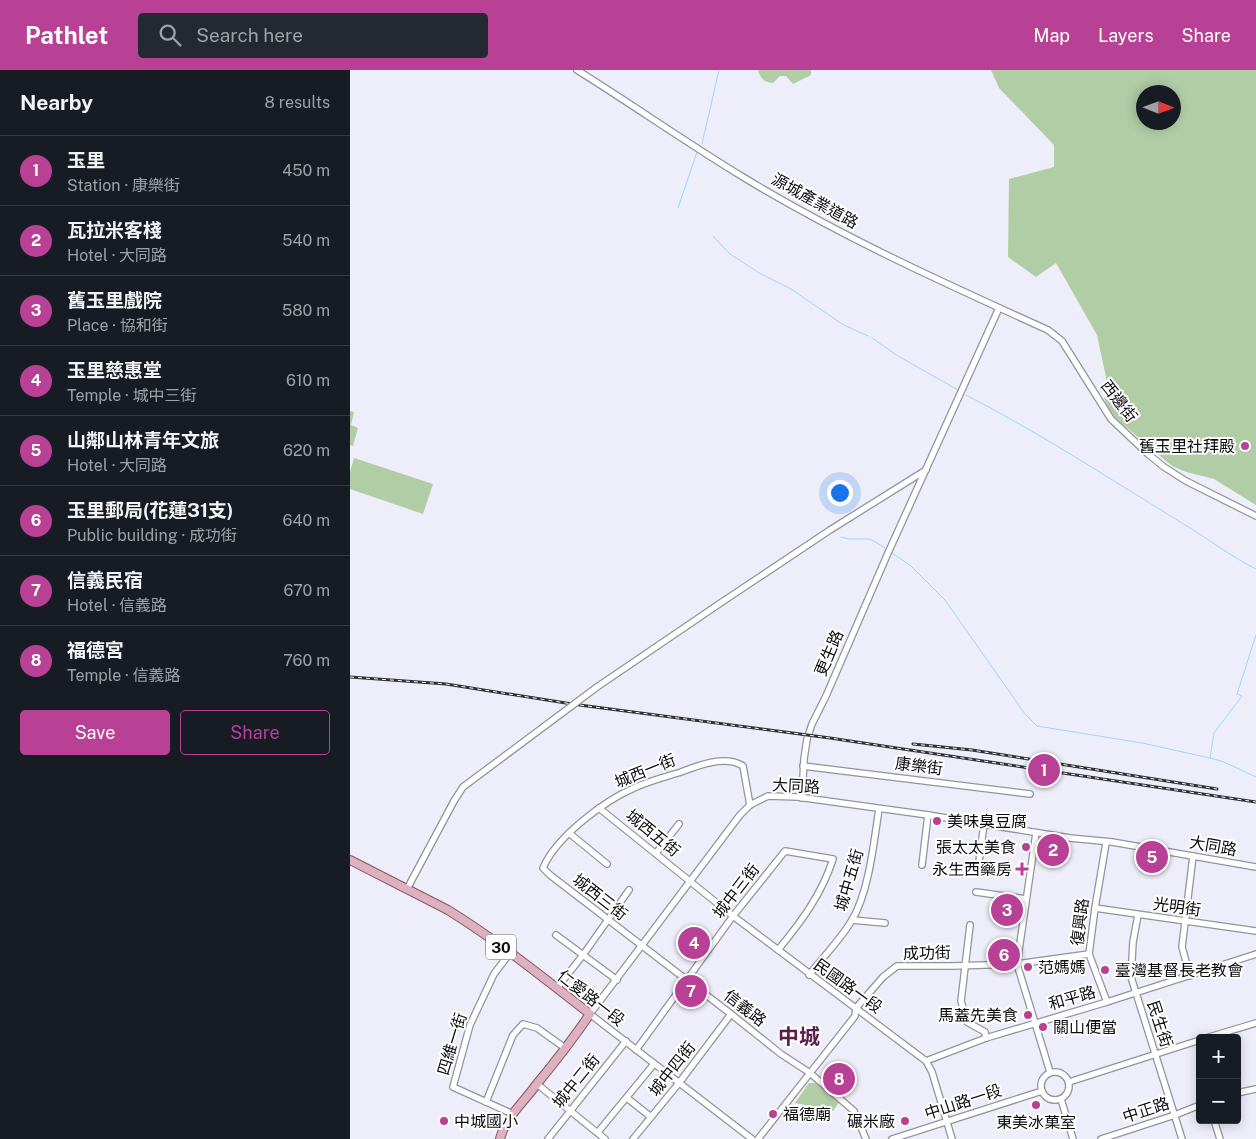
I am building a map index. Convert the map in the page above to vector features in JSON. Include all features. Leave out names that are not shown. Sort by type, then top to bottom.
[{"type":"main road","name":"30","points":[[350,860],[407,889]]},
{"type":"main road","name":"仁愛路一段","points":[[407,889],[455,914],[590,1014]]},
{"type":"main road","name":"大同路","points":[[500,1139],[501,1133],[513,1114],[590,1014]]},
{"type":"street","name":"源城產業道路","points":[[577,70],[743,177],[863,242],[1048,330],[1052,334]]},
{"type":"street","name":"更生路","points":[[802,798],[803,766],[807,739],[812,724],[999,308]]},
{"type":"street","name":"西邊街","points":[[1052,334],[1062,341],[1112,419],[1148,454],[1186,481],[1256,516]]},
{"type":"street","points":[[407,889],[463,787],[550,722],[722,602],[830,530],[926,470]]},
{"type":"street","name":"城西一街","points":[[543,868],[548,857],[569,833],[599,808],[634,788],[697,765],[735,761],[743,766],[750,805]]},
{"type":"street","name":"康樂街","points":[[803,766],[1030,794]]},
{"type":"street","name":"大同路","points":[[590,1014],[740,815],[750,805],[768,796],[802,798],[1106,843],[1112,842],[1256,867]]},
{"type":"street","name":"城西五街","points":[[599,808],[690,881]]},
{"type":"street","name":"城中五街","points":[[809,975],[852,920],[867,876],[879,809]]},
{"type":"street","points":[[922,865],[928,816]]},
{"type":"street","points":[[656,853],[679,824]]},
{"type":"street","points":[[978,869],[984,824]]},
{"type":"street","points":[[569,833],[607,864]]},
{"type":"street","points":[[1036,833],[1017,964],[1050,1072]]},
{"type":"street","name":"復興路","points":[[1106,843],[1089,954],[1107,1002]]},
{"type":"street","name":"城中三街","points":[[636,1050],[733,916],[785,851],[833,859],[827,877],[807,912],[778,950]]},
{"type":"street","points":[[1190,976],[1182,947],[1193,856]]},
{"type":"street","name":"城西三街","points":[[543,868],[642,946]]},
{"type":"street","name":"民國路一段","points":[[690,881],[809,975],[926,1061]]},
{"type":"street","points":[[557,988],[629,890]]},
{"type":"street","points":[[976,892],[1026,899]]},
{"type":"street","name":"光明街","points":[[1095,908],[1256,931]]},
{"type":"street","name":"民生街","points":[[1138,915],[1133,942],[1131,978],[1182,1139]]},
{"type":"street","points":[[852,920],[885,923]]},
{"type":"street","points":[[970,925],[961,1001],[967,1022],[985,1032],[986,1038]]},
{"type":"street","points":[[556,935],[617,980]]},
{"type":"street","name":"信義路","points":[[642,946],[781,1054],[810,1073],[854,1111],[866,1139]]},
{"type":"street","name":"四維一街","points":[[510,954],[494,974],[470,1025],[453,1087],[513,1114]]},
{"type":"street","name":"成功街","points":[[758,1139],[855,1016],[856,1008],[883,977],[897,966],[1017,964],[1089,954]]},
{"type":"street","name":"和平路","points":[[926,1061],[986,1038],[1107,1002],[1256,954]]},
{"type":"street","name":"仁愛路一段","points":[[590,1014],[752,1139]]},
{"type":"street","name":"城中四街","points":[[633,1139],[679,1083],[731,1014]]},
{"type":"street","points":[[1220,1034],[1256,1024],[1256,1015]]},
{"type":"street","points":[[486,1102],[513,1035],[523,1024],[537,1028],[565,1048]]},
{"type":"street","name":"城中二街","points":[[548,1139],[626,1041]]},
{"type":"street","points":[[1069,1082],[1196,1041]]},
{"type":"street","points":[[926,1061],[932,1072],[952,1139]]},
{"type":"street","points":[[598,1132],[654,1064]]},
{"type":"street","points":[[1050,1072],[1062,1073],[1069,1082],[1069,1090],[1061,1099],[1051,1100],[1042,1091],[1042,1081],[1050,1072]]},
{"type":"street","points":[[537,1084],[605,1139]]},
{"type":"street","points":[[1241,1093],[1256,1089]]},
{"type":"street","name":"中山路一段","points":[[892,1139],[1042,1091]]},
{"type":"street","points":[[627,1098],[652,1117]]},
{"type":"street","points":[[1061,1099],[1073,1139]]},
{"type":"street","name":"中正路","points":[[1101,1139],[1196,1107]]},
{"type":"street","points":[[1215,1124],[1220,1139]]},
{"type":"green space","points":[[758,70],[811,70],[811,75],[793,84],[786,76],[780,76],[773,83],[763,80]]},
{"type":"green space","points":[[991,70],[1256,70],[1256,505],[1214,479],[1186,472],[1172,466],[1111,414],[1104,398],[1110,396],[1097,335],[1056,263],[1036,277],[1008,257],[1009,179],[1054,167],[1054,145],[999,88]]},
{"type":"green space","points":[[350,411],[354,412],[351,425],[358,428],[353,446],[350,445]]},
{"type":"green space","points":[[354,458],[433,484],[423,514],[350,489],[350,472]]},
{"type":"green space","points":[[809,1083],[816,1083],[840,1101],[833,1111],[795,1103]]},
{"type":"waterway","points":[[702,144],[719,70]]},
{"type":"waterway","points":[[678,208],[697,152]]},
{"type":"waterway","points":[[713,236],[730,254],[761,274],[791,289],[842,324],[868,336]]},
{"type":"waterway","points":[[872,338],[898,356],[958,390]]},
{"type":"waterway","points":[[966,395],[1048,441],[1256,569]]},
{"type":"waterway","points":[[841,537],[870,539],[885,548]]},
{"type":"waterway","points":[[892,553],[911,566],[945,600],[1025,714],[1037,726],[1142,743],[1210,758]]},
{"type":"waterway","points":[[1256,635],[1237,694],[1242,696],[1214,733],[1210,758],[1224,762],[1256,777]]},
{"type":"railway","points":[[350,677],[446,684],[572,704],[830,738],[1256,802]]},
{"type":"railway","points":[[913,744],[972,750],[1217,789]]},
{"type":"place","name":"舊玉里社拜殿","points":[[1245,446]]},
{"type":"place","name":"玉里","points":[[1044,770]]},
{"type":"place","name":"美味臭豆腐","points":[[937,821]]},
{"type":"place","name":"張太太美食","points":[[1026,847]]},
{"type":"place","name":"瓦拉米客棧","points":[[1053,850]]},
{"type":"place","name":"山鄰山林青年文旅","points":[[1152,857]]},
{"type":"place","name":"永生西藥房","points":[[1022,869]]},
{"type":"place","name":"舊玉里戲院","points":[[1007,910]]},
{"type":"place","name":"玉里慈惠堂","points":[[694,943]]},
{"type":"place","name":"玉里郵局(花蓮31支)","points":[[1004,955]]},
{"type":"place","name":"范媽媽","points":[[1028,967]]},
{"type":"place","name":"臺灣基督長老教會","points":[[1105,970]]},
{"type":"place","name":"信義民宿","points":[[691,991]]},
{"type":"place","name":"馬蓋先美食","points":[[1028,1015]]},
{"type":"place","name":"關山便當","points":[[1043,1027]]},
{"type":"place","name":"福德宮","points":[[839,1079]]},
{"type":"place","name":"東美冰菓室","points":[[1036,1105]]},
{"type":"place","name":"福德廟","points":[[773,1114]]},
{"type":"place","name":"中城國小","points":[[444,1121]]},
{"type":"place","name":"碾米廠","points":[[905,1121]]},
{"type":"district","name":"中城","points":[[799,1036]]}]
